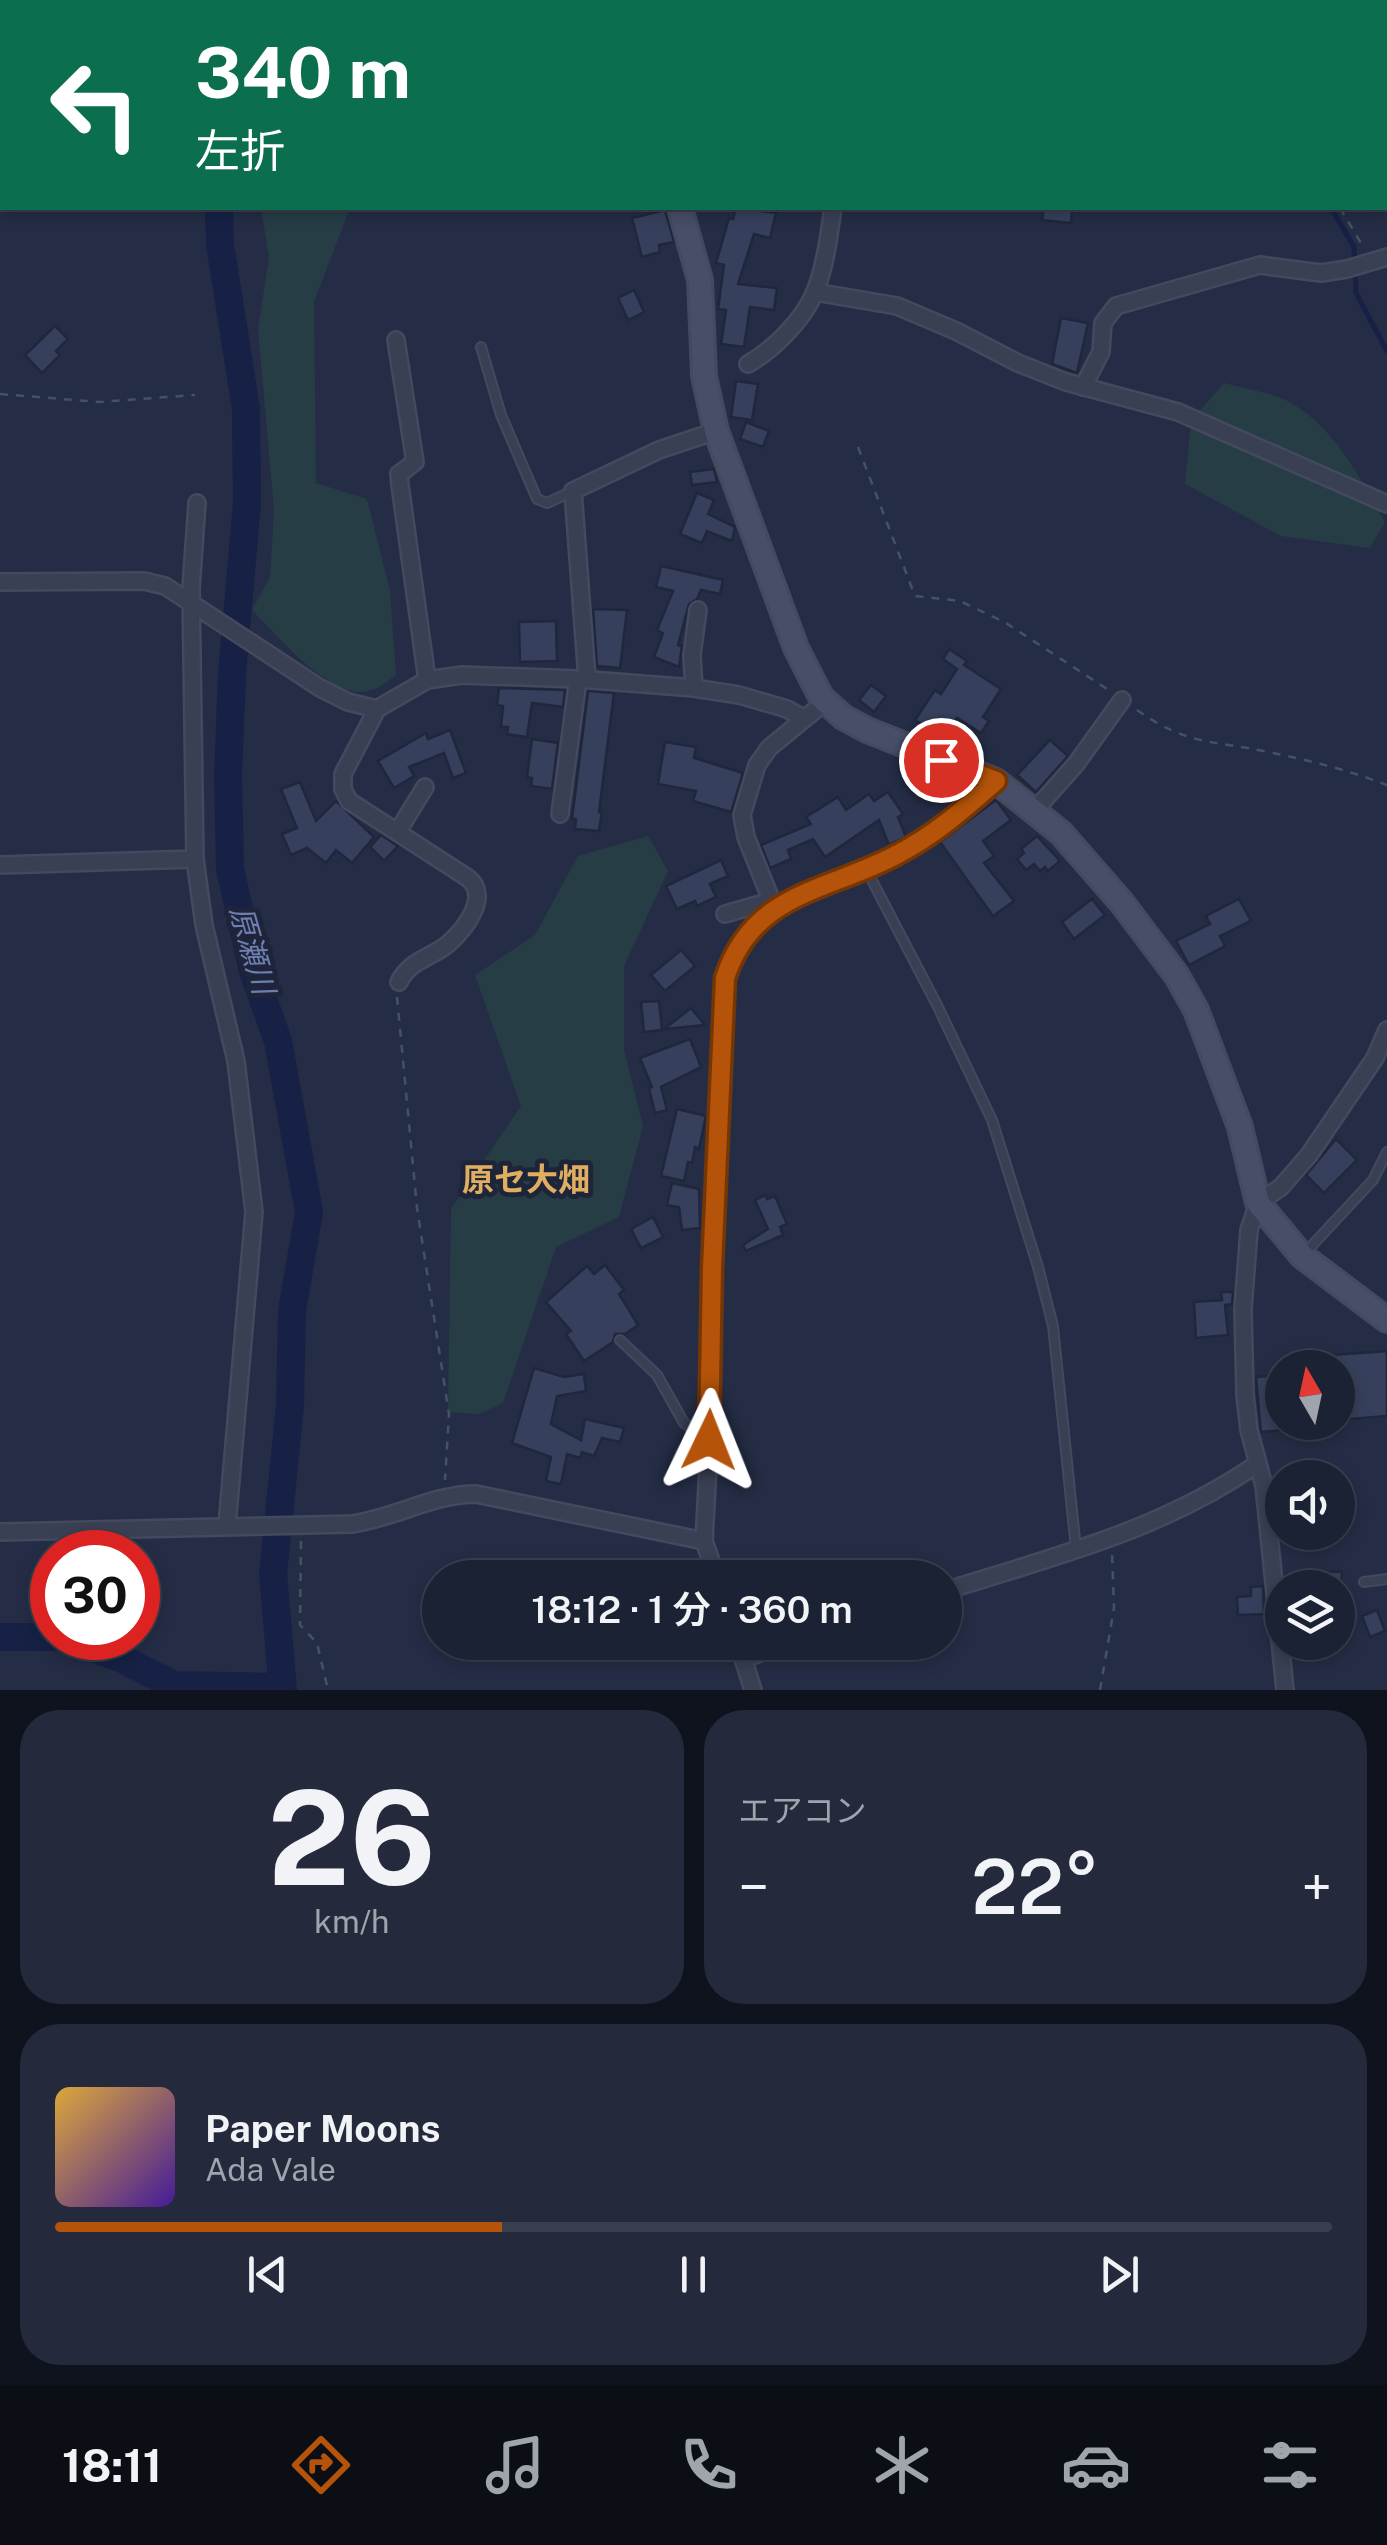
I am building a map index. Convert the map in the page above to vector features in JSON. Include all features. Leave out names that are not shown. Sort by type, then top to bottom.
[{"type":"street","points":[[681,210],[700,280],[704,376],[716,431],[796,648],[824,702],[866,730],[996,781],[1061,833],[1122,903],[1177,976],[1196,1010],[1233,1108],[1258,1203],[1302,1256],[1387,1320]]},
{"type":"street","points":[[748,364],[763,356],[803,313],[815,292],[833,210]]},
{"type":"street","points":[[1083,387],[1100,352],[1103,323],[1116,306],[1260,265],[1321,273],[1387,257]]},
{"type":"street","points":[[815,292],[898,306],[956,330],[1018,363],[1083,387],[1178,412],[1387,504]]},
{"type":"street","points":[[396,340],[415,462],[399,474],[400,485],[427,680]]},
{"type":"street","points":[[560,814],[582,679],[573,492],[659,450],[716,431]]},
{"type":"street","points":[[198,503],[191,589],[195,858],[204,926],[236,1061],[254,1212],[229,1526]]},
{"type":"street","points":[[0,582],[144,580],[165,586],[320,688],[348,702],[377,709]]},
{"type":"street","points":[[694,688],[692,655],[698,610]]},
{"type":"street","points":[[399,982],[410,966],[448,944],[469,918],[478,895],[476,884],[350,801],[343,789],[349,758],[377,709],[427,680],[462,675],[694,688],[740,695],[803,718]]},
{"type":"street","points":[[1035,810],[1076,764],[1122,700]]},
{"type":"street","points":[[773,904],[742,825],[742,815],[757,765],[769,748],[824,702]]},
{"type":"street","points":[[726,914],[773,904],[894,856],[939,831],[996,781]]},
{"type":"street","points":[[398,831],[425,787]]},
{"type":"street","points":[[0,865],[195,858]]},
{"type":"street","points":[[711,1560],[704,1541],[725,978],[737,948],[773,904]]},
{"type":"street","points":[[1285,1690],[1264,1486],[1245,1395],[1243,1309],[1250,1230],[1258,1203],[1280,1187],[1310,1155],[1375,1058],[1387,1030]]},
{"type":"street","points":[[962,1586],[1109,1538],[1193,1505],[1257,1464]]},
{"type":"street","points":[[0,1532],[304,1526],[380,1520],[444,1497],[476,1494],[704,1541]]},
{"type":"street","points":[[743,1660],[753,1690]]},
{"type":"lane","points":[[481,347],[502,416],[537,499],[547,503],[573,492]]},
{"type":"lane","points":[[865,868],[937,1004],[992,1120],[1038,1267],[1053,1326],[1076,1549]]},
{"type":"lane","points":[[1302,1256],[1372,1180],[1387,1152]]},
{"type":"lane","points":[[620,1340],[657,1375],[684,1423],[709,1440]]},
{"type":"lane","points":[[1364,1582],[1387,1579]]},
{"type":"path","points":[[1341,210],[1366,251],[1369,264]]},
{"type":"path","points":[[0,394],[99,402],[195,395]]},
{"type":"path","points":[[858,447],[914,596],[960,601],[1006,623],[1158,725],[1194,741],[1264,750],[1351,771],[1387,785]]},
{"type":"path","points":[[399,982],[398,1018],[417,1208],[448,1414],[444,1497]]},
{"type":"path","points":[[304,1526],[300,1624],[317,1643],[328,1690]]},
{"type":"path","points":[[1100,1690],[1114,1608],[1109,1538]]},
{"type":"shaded area","points":[[261,210],[349,210],[314,302],[316,483],[367,499],[390,591],[396,675],[371,690],[346,689],[316,672],[252,610],[270,577],[274,510],[258,329],[269,257]]},
{"type":"shaded area","points":[[1224,383],[1278,397],[1296,406],[1328,433],[1354,468],[1385,522],[1370,548],[1281,536],[1185,484],[1191,421]]},
{"type":"shaded area","points":[[648,836],[668,871],[624,966],[624,1050],[643,1126],[619,1217],[556,1247],[503,1403],[479,1414],[448,1412],[451,1209],[521,1106],[475,975],[535,935],[578,856]]},
{"type":"building","points":[[665,210],[674,242],[659,245],[660,252],[642,257],[632,218]]},
{"type":"building","points":[[735,210],[776,213],[770,238],[754,234],[738,284],[777,288],[774,310],[750,307],[744,347],[721,344],[726,310],[718,309],[724,265],[716,263],[729,218],[733,219]]},
{"type":"building","points":[[1044,210],[1072,210],[1071,223],[1042,220]]},
{"type":"building","points":[[634,290],[644,312],[628,320],[618,298]]},
{"type":"building","points":[[1061,318],[1088,323],[1077,373],[1052,364]]},
{"type":"building","points":[[55,326],[68,339],[56,351],[60,355],[42,373],[25,355]]},
{"type":"building","points":[[736,381],[758,384],[752,420],[731,417]]},
{"type":"building","points":[[746,422],[769,431],[763,447],[740,439]]},
{"type":"building","points":[[714,469],[717,482],[692,485],[690,472]]},
{"type":"building","points":[[697,493],[714,500],[708,514],[735,527],[732,541],[707,531],[702,543],[680,534]]},
{"type":"building","points":[[661,566],[723,580],[720,594],[701,590],[689,604],[678,645],[682,646],[679,667],[654,657],[663,633],[657,630],[673,591],[656,587]]},
{"type":"building","points":[[593,609],[627,610],[620,668],[597,666]]},
{"type":"building","points":[[556,621],[557,661],[520,662],[519,622]]},
{"type":"building","points":[[949,649],[967,661],[964,665],[1001,689],[983,717],[989,721],[981,733],[957,718],[952,726],[946,722],[938,735],[915,720],[935,690],[941,694],[957,669],[943,659]]},
{"type":"building","points":[[871,685],[886,696],[874,712],[859,700]]},
{"type":"building","points":[[499,688],[565,690],[563,707],[532,703],[527,737],[507,734],[508,727],[501,727],[503,706],[497,705]]},
{"type":"building","points":[[588,691],[614,693],[599,831],[575,829],[576,819],[572,819]]},
{"type":"building","points":[[450,730],[466,773],[453,778],[444,753],[409,767],[414,776],[394,788],[378,761],[426,733],[428,739]]},
{"type":"building","points":[[532,739],[558,743],[552,789],[531,786],[532,778],[527,777]]},
{"type":"building","points":[[1050,740],[1068,756],[1036,792],[1017,775]]},
{"type":"building","points":[[665,742],[696,747],[694,758],[743,773],[731,812],[693,801],[696,791],[658,784]]},
{"type":"building","points":[[300,782],[316,821],[336,801],[374,837],[352,863],[336,850],[326,863],[307,848],[291,855],[282,834],[297,828],[281,789]]},
{"type":"building","points":[[888,792],[903,814],[898,817],[906,837],[889,845],[879,820],[825,857],[813,839],[788,850],[791,859],[770,868],[761,845],[811,824],[806,817],[838,797],[846,810],[869,794],[874,801]]},
{"type":"building","points":[[996,800],[1011,820],[983,841],[994,856],[984,863],[1014,901],[993,916],[940,842]]},
{"type":"building","points":[[381,835],[398,846],[384,861],[370,847]]},
{"type":"building","points":[[1037,836],[1060,861],[1048,871],[1045,867],[1040,871],[1034,864],[1026,870],[1017,859],[1024,853],[1021,849]]},
{"type":"building","points":[[721,860],[728,876],[710,884],[716,897],[697,906],[695,901],[677,909],[666,886]]},
{"type":"building","points":[[1092,899],[1105,915],[1074,939],[1062,922]]},
{"type":"building","points":[[1239,899],[1251,921],[1220,936],[1225,946],[1189,965],[1176,941],[1210,924],[1206,916]]},
{"type":"building","points":[[681,950],[695,966],[665,991],[651,975]]},
{"type":"building","points":[[659,1001],[662,1030],[644,1032],[641,1002]]},
{"type":"building","points":[[691,1008],[705,1025],[664,1029]]},
{"type":"building","points":[[690,1039],[701,1067],[661,1087],[667,1110],[655,1113],[649,1088],[652,1087],[640,1058]]},
{"type":"building","points":[[677,1109],[706,1116],[699,1149],[695,1147],[684,1181],[661,1176]]},
{"type":"building","points":[[1336,1139],[1357,1160],[1324,1193],[1306,1175]]},
{"type":"building","points":[[672,1183],[699,1189],[700,1228],[682,1230],[679,1207],[667,1205]]},
{"type":"building","points":[[766,1195],[767,1199],[775,1196],[787,1224],[780,1227],[783,1235],[746,1251],[743,1245],[768,1229],[755,1200]]},
{"type":"building","points":[[653,1217],[663,1237],[641,1248],[631,1229]]},
{"type":"building","points":[[605,1265],[624,1290],[619,1294],[638,1325],[625,1334],[615,1334],[613,1342],[584,1361],[566,1334],[571,1331],[546,1302],[587,1266],[594,1274]]},
{"type":"building","points":[[1221,1292],[1233,1292],[1232,1304],[1225,1305],[1228,1335],[1196,1338],[1194,1302],[1222,1300]]},
{"type":"building","points":[[1387,1351],[1387,1416],[1355,1419],[1355,1353]]},
{"type":"building","points":[[534,1368],[564,1377],[584,1374],[586,1391],[557,1396],[551,1424],[581,1440],[585,1419],[624,1428],[620,1442],[602,1438],[594,1456],[582,1452],[580,1458],[567,1454],[561,1484],[546,1481],[551,1457],[512,1443]]},
{"type":"building","points":[[1265,1376],[1265,1432],[1261,1432],[1256,1377]]},
{"type":"building","points":[[1263,1586],[1264,1614],[1238,1615],[1237,1597],[1251,1596],[1251,1587]]},
{"type":"building","points":[[1377,1610],[1385,1631],[1370,1637],[1362,1616]]},
{"type":"waterway","name":"原瀬川","points":[[219,210],[220,244],[246,409],[247,503],[232,674],[228,777],[230,869],[253,971],[278,1041],[309,1212],[292,1311],[290,1405],[273,1574],[283,1690]]},
{"type":"waterway","points":[[1332,210],[1354,247],[1356,293],[1387,351]]},
{"type":"waterway","points":[[0,1637],[30,1637]]},
{"type":"waterway","points":[[124,1660],[174,1685],[282,1687]]},
{"type":"district","name":"原セ大畑","points":[[526,1180]]},
{"type":"route","points":[[709,1440],[717,1119],[725,978],[730,963],[737,948],[774,907],[894,856],[939,831],[996,781],[941,760]]}]
